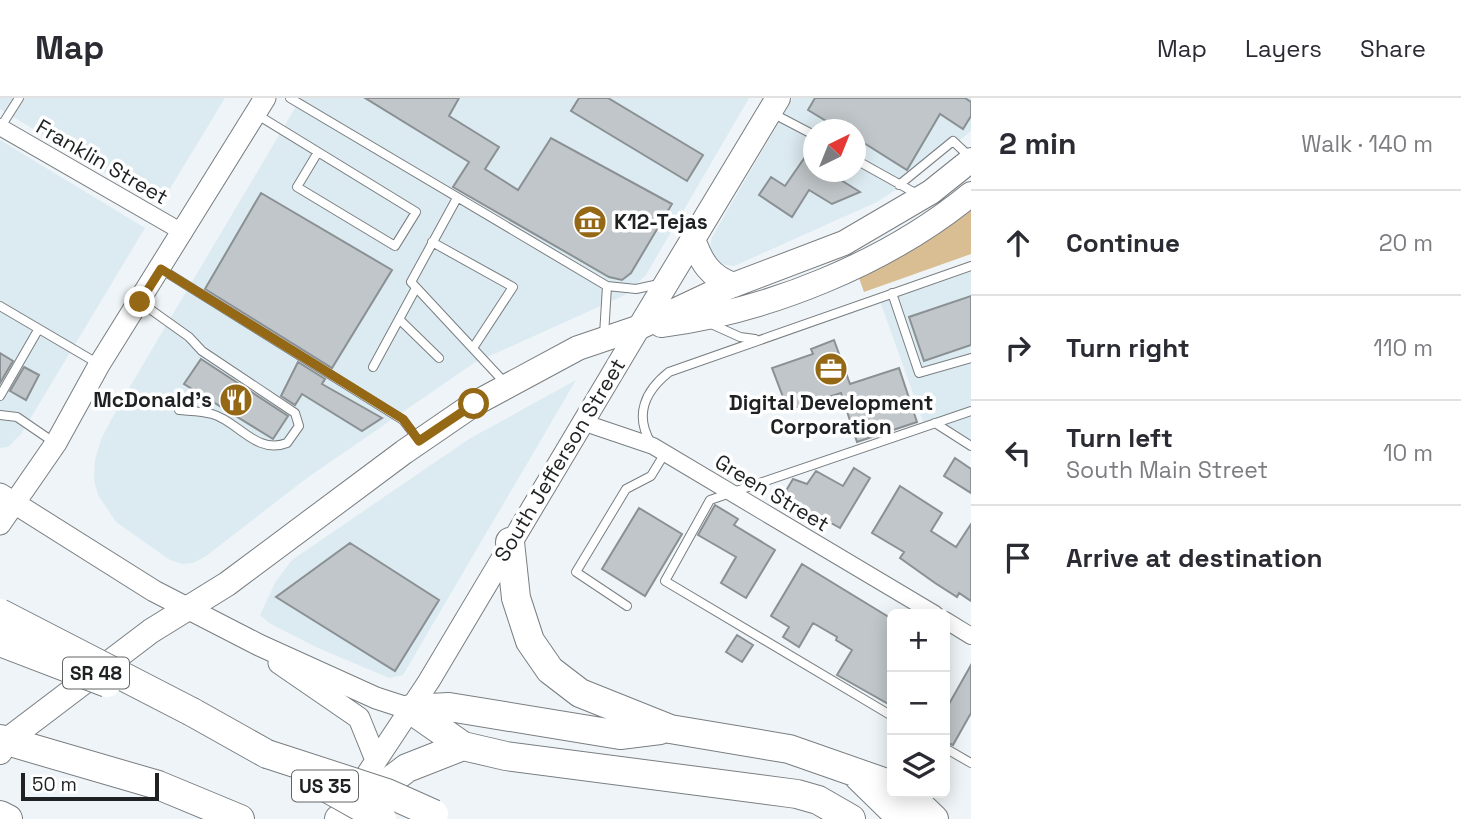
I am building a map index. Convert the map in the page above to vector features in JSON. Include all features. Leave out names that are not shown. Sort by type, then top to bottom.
[{"type":"highway","points":[[510,542],[519,614],[530,641],[544,663],[568,686],[590,699],[670,729],[789,750],[887,783]]},
{"type":"highway","name":"US 35","points":[[0,613],[192,712],[382,819]]},
{"type":"highway","points":[[0,642],[59,666],[192,712]]},
{"type":"highway","points":[[410,709],[449,707],[620,735],[670,729]]},
{"type":"highway","points":[[410,709],[463,746],[506,755],[797,794],[818,800],[851,819]]},
{"type":"highway","points":[[1,743],[158,785],[240,819]]},
{"type":"highway","points":[[338,819],[407,768],[463,746]]},
{"type":"highway","points":[[267,754],[387,793],[438,817]]},
{"type":"highway","points":[[857,774],[902,819]]},
{"type":"highway","points":[[912,798],[934,819]]},
{"type":"main road","name":"South Jefferson Street","points":[[640,327],[774,105]]},
{"type":"main road","points":[[640,327],[734,285],[844,243],[923,197],[971,159]]},
{"type":"main road","points":[[640,327],[702,319],[848,270],[916,234],[971,194]]},
{"type":"main road","points":[[693,239],[703,263],[710,272],[734,285]]},
{"type":"main road","name":"SR 48","points":[[1,743],[151,631],[227,584],[419,441],[506,384],[558,357],[640,327]]},
{"type":"street","points":[[0,524],[7,498],[55,443],[99,365],[184,233],[260,106]]},
{"type":"street","name":"Franklin Street","points":[[0,127],[184,233]]},
{"type":"street","name":"South Jefferson Street","points":[[338,819],[410,709],[640,327]]},
{"type":"street","name":"Green Street","points":[[582,422],[659,450],[926,609]]},
{"type":"street","points":[[7,498],[141,584],[259,645],[376,698],[410,709]]},
{"type":"street","points":[[950,623],[971,636]]},
{"type":"street","points":[[259,645],[297,677],[351,710],[359,718],[376,760]]},
{"type":"lane","points":[[0,127],[19,98]]},
{"type":"lane","points":[[290,98],[607,286],[636,289],[667,282]]},
{"type":"lane","points":[[774,105],[803,127]]},
{"type":"lane","points":[[260,106],[318,152],[416,212],[395,246],[297,187],[318,152]]},
{"type":"lane","points":[[899,185],[953,141],[971,159]]},
{"type":"lane","points":[[866,166],[923,197]]},
{"type":"lane","points":[[457,198],[411,282],[506,384]]},
{"type":"lane","points":[[432,242],[513,286],[472,348]]},
{"type":"lane","points":[[627,606],[576,572],[626,489],[651,476],[659,450],[643,427],[642,411],[646,397],[656,382],[669,372],[971,266]]},
{"type":"lane","points":[[161,269],[403,419],[419,441]]},
{"type":"lane","points":[[603,340],[607,286]]},
{"type":"lane","points":[[373,367],[416,288]]},
{"type":"lane","points":[[892,293],[919,373],[971,358]]},
{"type":"lane","points":[[140,302],[188,337],[202,351],[295,413],[299,426],[287,443],[272,446],[262,444],[214,414],[179,410]]},
{"type":"lane","points":[[0,306],[99,365]]},
{"type":"lane","points":[[399,319],[439,358]]},
{"type":"lane","points":[[702,319],[740,337],[758,340]]},
{"type":"lane","points":[[0,396],[38,330]]},
{"type":"lane","points":[[887,713],[665,581],[710,500],[729,491],[971,411]]},
{"type":"lane","points":[[0,415],[17,417],[55,443]]},
{"type":"lane","points":[[935,423],[971,446]]},
{"type":"lane","points":[[950,751],[971,763]]},
{"type":"shaded area","points":[[0,98],[225,98],[160,205],[0,109]]},
{"type":"shaded area","points":[[301,98],[749,98],[646,275],[625,295],[474,363],[307,478],[206,556],[193,563],[183,564],[170,560],[116,522],[98,495],[94,480],[95,460],[102,437],[122,400]]},
{"type":"shaded area","points":[[793,98],[971,98],[971,131],[912,179],[877,202],[734,266],[718,264],[709,251],[712,237]]},
{"type":"shaded area","points":[[0,140],[145,228],[21,434],[8,447],[0,448]]},
{"type":"shaded area","points":[[971,205],[971,254],[864,292],[859,278],[945,226]]},
{"type":"shaded area","points":[[971,269],[971,449],[936,427],[926,430],[880,301]]},
{"type":"shaded area","points":[[576,380],[403,675],[389,678],[316,647],[269,623],[260,615],[276,581],[292,560],[469,439]]},
{"type":"building","points":[[365,98],[459,98],[449,116],[499,147],[485,169],[518,190],[551,138],[672,204],[631,273],[622,280],[609,277],[453,187],[469,162]]},
{"type":"building","points":[[579,98],[608,98],[703,155],[687,181],[571,111]]},
{"type":"building","points":[[815,98],[965,98],[971,102],[971,116],[963,129],[940,114],[907,170],[866,144],[866,119],[823,119],[808,110]]},
{"type":"building","points":[[803,160],[803,182],[844,182],[860,192],[832,204],[809,190],[792,217],[759,195],[771,177],[785,186]]},
{"type":"building","points":[[261,193],[392,270],[332,368],[205,289]]},
{"type":"building","points":[[971,296],[971,345],[924,361],[909,317]]},
{"type":"building","points":[[834,340],[850,384],[899,368],[917,422],[857,442],[841,393],[788,410],[772,368],[813,354],[811,349]]},
{"type":"building","points":[[0,353],[13,361],[0,383]]},
{"type":"building","name":"McDonald's","points":[[201,359],[288,416],[273,439],[184,384]]},
{"type":"building","points":[[298,362],[325,379],[322,384],[382,418],[362,431],[302,394],[295,405],[281,396]]},
{"type":"building","points":[[24,367],[39,375],[26,400],[10,391]]},
{"type":"building","points":[[955,458],[971,469],[971,493],[944,476]]},
{"type":"building","points":[[854,468],[870,478],[840,528],[783,496],[793,479],[807,484],[816,471],[843,486]]},
{"type":"building","points":[[900,486],[942,513],[931,531],[956,547],[971,524],[971,601],[959,593],[957,597],[935,583],[900,558],[904,552],[872,533]]},
{"type":"building","points":[[715,505],[738,519],[734,525],[775,550],[746,598],[721,583],[736,557],[698,535]]},
{"type":"building","points":[[639,508],[682,534],[645,596],[602,569]]},
{"type":"building","points":[[350,543],[439,600],[395,671],[276,597]]},
{"type":"building","points":[[802,564],[887,616],[887,703],[837,675],[852,650],[836,640],[837,637],[813,623],[799,647],[783,637],[789,627],[771,616]]},
{"type":"building","points":[[737,635],[753,645],[742,662],[726,652]]},
{"type":"building","points":[[971,665],[971,713],[953,745],[950,744],[950,702]]},
{"type":"place","name":"K12-Tejas","points":[[590,222]]},
{"type":"place","name":"Digital Development Corporation","points":[[831,369]]},
{"type":"place","name":"McDonald's","points":[[236,400]]},
{"type":"route","points":[[140,302],[161,269],[403,419],[419,441],[474,404]]}]
